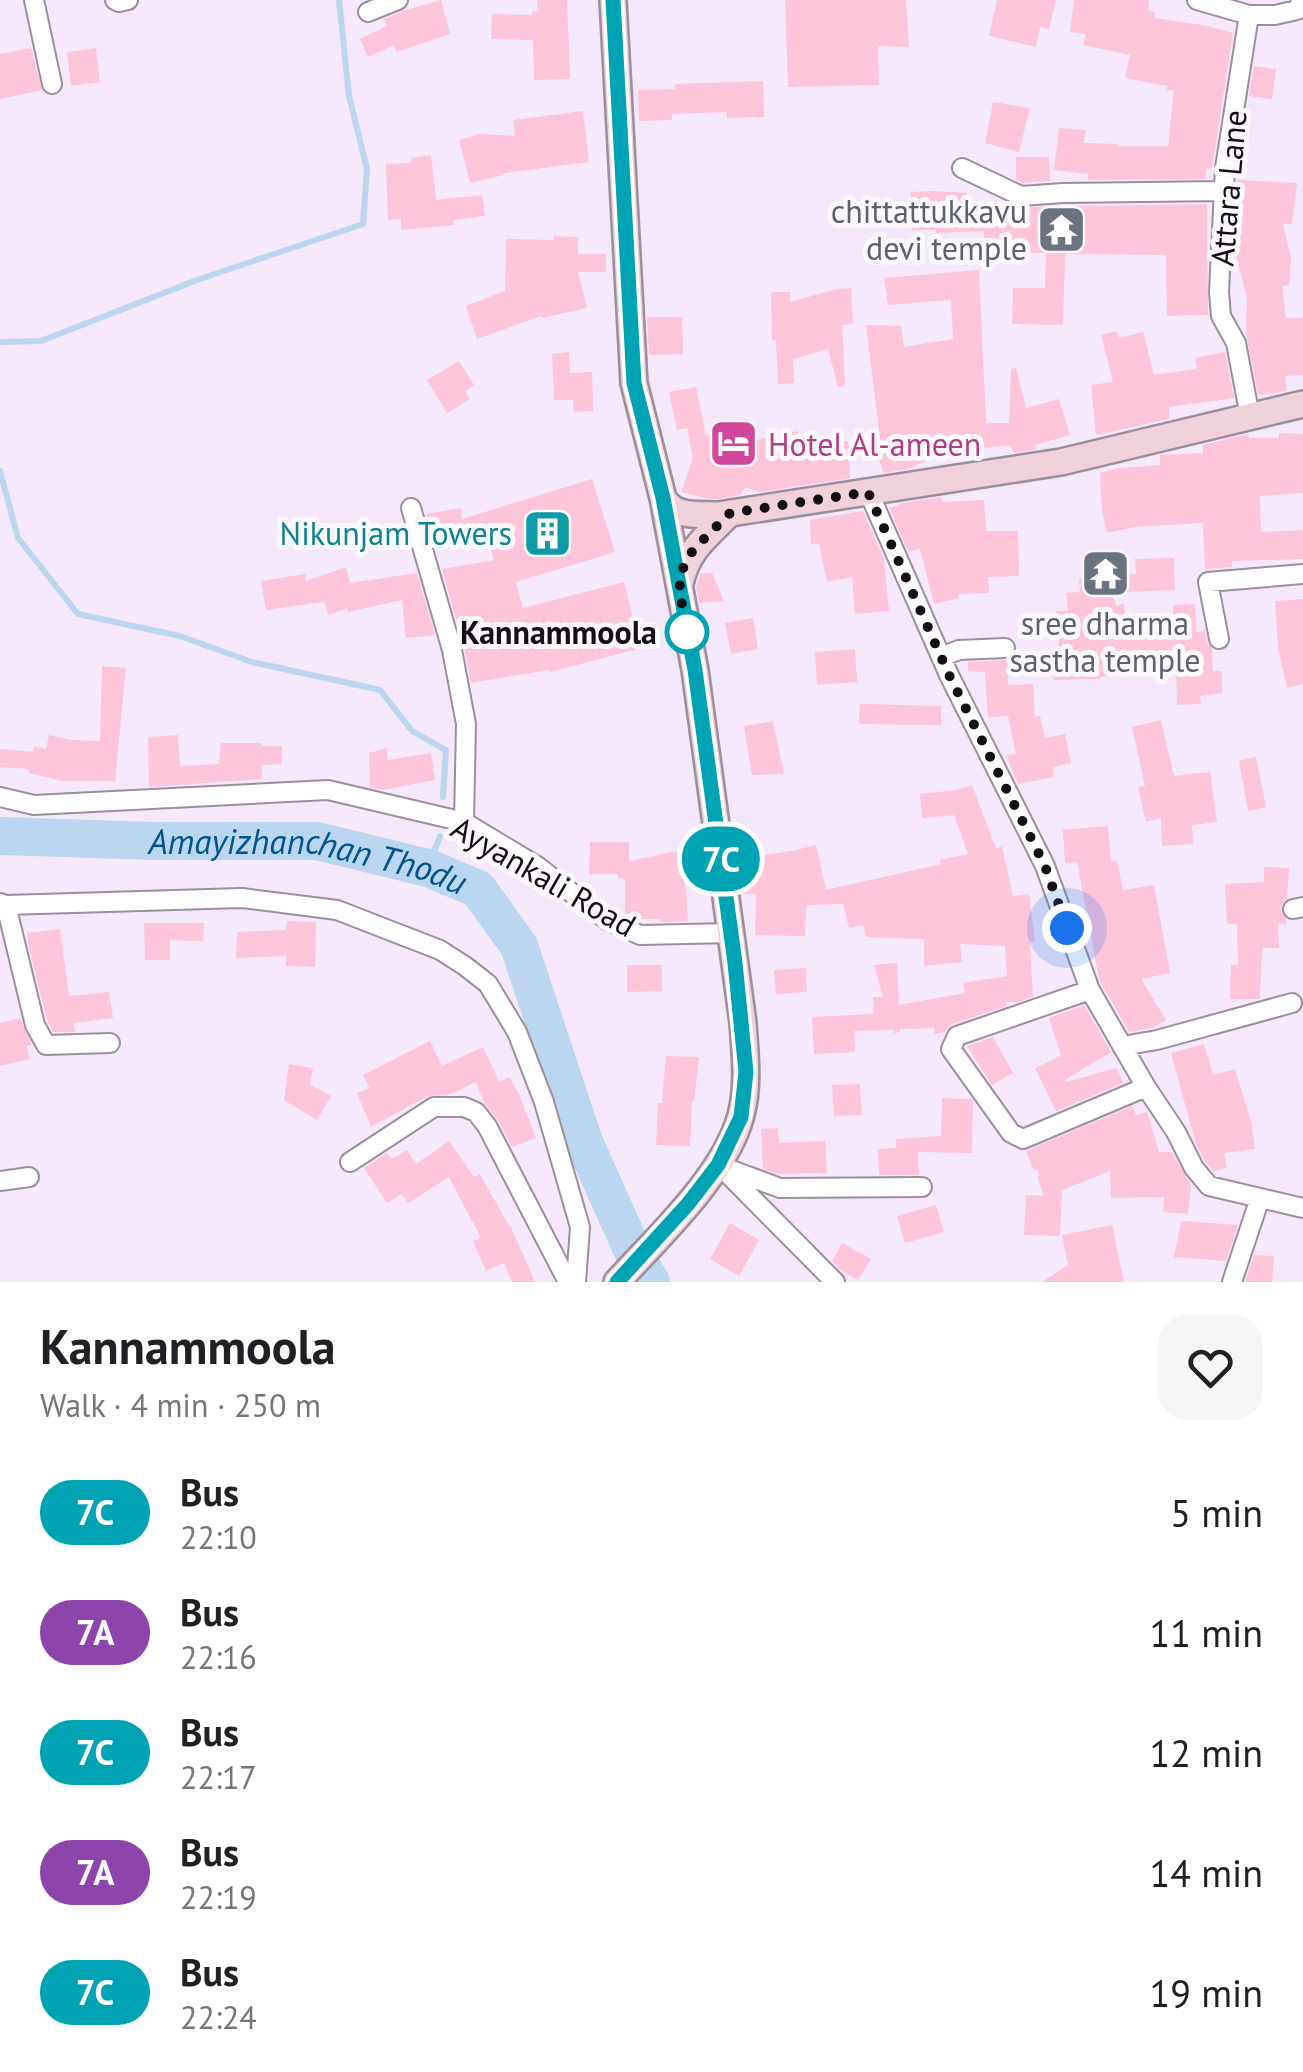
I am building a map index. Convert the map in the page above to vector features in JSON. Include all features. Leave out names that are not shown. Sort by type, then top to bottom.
[{"type":"main road","points":[[613,0],[634,383],[663,498],[695,670],[743,1023],[746,1072],[741,1117],[718,1165],[617,1282]]},
{"type":"main road","points":[[663,498],[677,512],[718,515],[1061,462],[1303,404]]},
{"type":"main road","points":[[679,590],[684,564],[730,513]]},
{"type":"street","points":[[34,0],[52,84]]},
{"type":"street","points":[[115,0],[128,0]]},
{"type":"street","points":[[368,12],[398,0]]},
{"type":"street","points":[[1197,0],[1249,15],[1297,10],[1302,0]]},
{"type":"street","name":"Attara Lane","points":[[1249,15],[1225,168],[1220,292],[1221,316],[1236,344],[1250,417]]},
{"type":"street","points":[[962,168],[1021,196],[1063,192],[1224,192]]},
{"type":"street","points":[[868,492],[941,657],[1045,866],[1090,990],[1194,1168],[1208,1186],[1303,1208]]},
{"type":"street","points":[[411,508],[452,650],[466,724],[464,822]]},
{"type":"street","points":[[1219,638],[1208,582],[1303,574]]},
{"type":"street","points":[[941,657],[958,650],[1006,648]]},
{"type":"street","name":"Ayyankali Road","points":[[0,798],[34,804],[328,790],[464,822],[536,866],[607,920],[640,935],[731,933]]},
{"type":"street","points":[[110,1043],[46,1045],[35,1025],[3,904],[242,898],[337,910],[440,950],[488,984],[517,1032],[544,1102],[580,1227],[572,1282]]},
{"type":"street","points":[[1090,990],[957,1036],[951,1050],[1011,1133],[1023,1139],[1146,1087]]},
{"type":"street","points":[[1122,1046],[1292,1003]]},
{"type":"street","points":[[350,1162],[434,1108],[464,1107],[476,1112],[572,1282]]},
{"type":"street","points":[[718,1165],[780,1188],[922,1187]]},
{"type":"street","points":[[718,1165],[836,1282]]},
{"type":"street","points":[[0,1181],[29,1177]]},
{"type":"street","points":[[1232,1282],[1260,1198]]},
{"type":"building","points":[[441,0],[450,34],[396,52],[394,45],[368,57],[360,39],[387,26],[384,19]]},
{"type":"building","points":[[537,0],[567,0],[570,79],[534,80],[533,40],[491,39],[492,14],[532,15],[538,11]]},
{"type":"building","points":[[785,0],[906,0],[909,47],[878,46],[879,85],[788,87]]},
{"type":"building","points":[[997,0],[1056,0],[1049,29],[1040,27],[1036,47],[989,36]]},
{"type":"building","points":[[1074,0],[1149,0],[1148,10],[1155,13],[1154,18],[1233,33],[1212,168],[1206,169],[1206,179],[1088,180],[1088,174],[1054,170],[1059,128],[1086,130],[1084,143],[1168,146],[1174,90],[1125,78],[1130,55],[1083,45],[1086,34],[1070,32]]},
{"type":"building","points":[[31,48],[42,90],[0,99],[0,54]]},
{"type":"building","points":[[96,48],[100,82],[71,86],[67,52]]},
{"type":"building","points":[[1254,66],[1276,69],[1272,99],[1249,96]]},
{"type":"building","points":[[763,81],[764,117],[727,118],[727,112],[672,114],[672,120],[639,121],[638,90],[675,89],[675,84]]},
{"type":"building","points":[[993,102],[1030,108],[1019,152],[985,143]]},
{"type":"building","points":[[583,111],[589,162],[504,173],[470,183],[459,140],[479,134],[515,136],[513,120]]},
{"type":"building","points":[[431,155],[436,200],[482,195],[485,216],[453,220],[454,225],[401,230],[401,219],[388,220],[386,164],[411,163],[411,158]]},
{"type":"building","points":[[1016,157],[1049,157],[1050,181],[1016,180]]},
{"type":"building","points":[[1237,180],[1297,183],[1292,224],[1283,224],[1291,258],[1289,285],[1282,286],[1286,318],[1303,318],[1303,375],[1285,376],[1287,391],[1258,395],[1246,333],[1247,298],[1234,248]]},
{"type":"building","points":[[911,192],[967,193],[967,207],[988,213],[1015,212],[1015,207],[1207,204],[1208,315],[1167,316],[1166,255],[1065,254],[1063,325],[1012,324],[1013,288],[1045,288],[1046,253],[1027,253],[1027,247],[985,249],[984,231],[912,230]]},
{"type":"building","points":[[554,236],[578,237],[578,254],[606,254],[606,272],[578,272],[587,308],[541,316],[477,339],[466,306],[505,291],[506,239],[554,240]]},
{"type":"building","points":[[979,270],[986,423],[1009,423],[1011,369],[1016,368],[1026,408],[1059,399],[1070,435],[1014,453],[1010,445],[944,452],[908,469],[884,473],[877,456],[882,454],[866,325],[901,326],[904,347],[953,339],[951,300],[888,305],[884,278]]},
{"type":"building","points":[[851,288],[853,324],[842,325],[845,386],[838,387],[828,349],[793,359],[794,383],[778,384],[771,292],[790,292],[790,302]]},
{"type":"building","points":[[647,317],[682,317],[683,354],[649,355]]},
{"type":"building","points":[[1116,331],[1119,338],[1143,332],[1154,375],[1197,369],[1195,358],[1225,352],[1234,398],[1169,407],[1169,419],[1096,435],[1091,385],[1113,382],[1101,335]]},
{"type":"building","points":[[569,352],[570,373],[592,372],[593,411],[574,412],[573,400],[554,400],[552,354]]},
{"type":"building","points":[[459,361],[474,385],[465,391],[470,399],[447,413],[427,380]]},
{"type":"building","points":[[696,387],[706,436],[745,424],[751,441],[798,431],[799,443],[848,441],[850,478],[760,492],[745,487],[740,495],[717,499],[681,492],[693,458],[687,428],[677,430],[669,392]]},
{"type":"building","points":[[1279,433],[1303,434],[1303,493],[1260,496],[1261,532],[1303,530],[1303,559],[1232,561],[1232,567],[1205,569],[1203,523],[1134,527],[1107,533],[1100,473],[1160,465],[1160,455],[1203,453],[1203,445],[1248,434],[1249,438],[1279,438]]},
{"type":"building","points":[[592,479],[615,552],[516,582],[523,608],[624,582],[641,648],[550,672],[471,683],[442,569],[494,560],[484,529],[440,534],[441,538],[433,540],[426,514],[461,508],[462,519]]},
{"type":"building","points":[[941,497],[942,502],[984,500],[986,531],[1018,531],[1019,576],[988,577],[989,593],[958,594],[959,598],[934,604],[920,549],[908,551],[889,507]]},
{"type":"building","points":[[863,511],[884,559],[889,611],[855,614],[852,577],[827,582],[819,544],[811,544],[810,520]]},
{"type":"building","points":[[1174,558],[1175,590],[1122,592],[1118,576],[1136,574],[1135,559]]},
{"type":"building","points":[[346,567],[350,583],[417,573],[435,635],[406,638],[402,600],[348,612],[347,608],[329,615],[324,602],[266,610],[261,581],[305,574],[306,581]]},
{"type":"building","points":[[701,573],[712,573],[724,601],[699,603],[696,587]]},
{"type":"building","points":[[1103,577],[1117,606],[1124,603],[1127,639],[1174,635],[1173,605],[1195,604],[1196,632],[1205,631],[1212,649],[1213,671],[1222,671],[1222,693],[1200,696],[1201,704],[1177,705],[1176,671],[1054,680],[1054,646],[1059,646],[1056,611],[1068,611],[1066,593],[1080,592],[1079,579]]},
{"type":"building","points":[[1303,599],[1303,684],[1287,688],[1278,648],[1275,601]]},
{"type":"building","points":[[753,618],[758,649],[731,654],[725,623]]},
{"type":"building","points":[[855,649],[857,682],[817,685],[815,652]]},
{"type":"building","points":[[1008,660],[1008,685],[1033,684],[1035,717],[1040,716],[1045,738],[1065,734],[1071,763],[1053,767],[1054,777],[1018,784],[1006,755],[1016,754],[1008,716],[988,717],[985,672],[968,671],[968,662]]},
{"type":"building","points":[[102,666],[126,668],[115,781],[62,781],[29,773],[29,769],[0,767],[0,749],[46,749],[49,735],[100,741]]},
{"type":"building","points":[[860,704],[941,706],[941,725],[859,724]]},
{"type":"building","points":[[1161,720],[1174,776],[1210,772],[1217,822],[1192,825],[1193,844],[1162,846],[1161,818],[1146,822],[1138,787],[1145,786],[1132,727]]},
{"type":"building","points":[[773,721],[784,774],[752,775],[744,726]]},
{"type":"building","points":[[178,735],[180,766],[219,764],[221,743],[282,746],[282,764],[262,765],[262,779],[149,787],[148,737]]},
{"type":"building","points":[[387,748],[387,760],[431,753],[435,780],[383,790],[370,787],[369,753]]},
{"type":"building","points":[[1256,757],[1266,807],[1248,811],[1239,761]]},
{"type":"building","points":[[972,785],[996,848],[1002,847],[1013,896],[1029,894],[1035,941],[1030,942],[1033,997],[1006,1002],[1007,1006],[952,1024],[945,1032],[935,1034],[934,1028],[900,1029],[894,1033],[854,1031],[855,1052],[814,1054],[812,1017],[874,1014],[873,997],[883,997],[874,965],[897,963],[899,1005],[965,993],[963,983],[1007,976],[1005,946],[960,944],[962,962],[924,966],[924,939],[866,937],[863,925],[849,928],[843,904],[806,905],[805,936],[755,935],[756,894],[742,894],[738,862],[763,861],[762,855],[816,845],[826,890],[941,864],[940,860],[968,854],[954,815],[922,818],[920,794]]},
{"type":"building","points":[[1108,826],[1111,862],[1117,861],[1123,890],[1154,885],[1170,973],[1141,979],[1166,1020],[1152,1028],[1129,1032],[1099,979],[1077,862],[1065,863],[1063,830]]},
{"type":"building","points":[[590,842],[629,842],[629,861],[677,851],[688,921],[661,922],[625,915],[625,879],[618,878],[618,874],[589,874]]},
{"type":"building","points":[[1264,867],[1289,868],[1287,898],[1281,910],[1286,924],[1278,923],[1279,948],[1262,948],[1260,999],[1230,999],[1231,965],[1238,965],[1237,924],[1227,924],[1225,884],[1264,882]]},
{"type":"building","points":[[287,921],[316,922],[315,967],[286,966],[286,956],[236,958],[237,932],[286,930]]},
{"type":"building","points":[[144,923],[204,923],[203,941],[170,940],[170,960],[145,960]]},
{"type":"building","points":[[60,929],[69,996],[109,992],[113,1018],[73,1023],[75,1032],[53,1032],[29,947],[27,933]]},
{"type":"building","points":[[627,965],[662,965],[662,991],[627,992]]},
{"type":"building","points":[[806,968],[807,992],[776,994],[774,970]]},
{"type":"building","points":[[1084,1005],[1111,1052],[1066,1082],[1117,1068],[1123,1083],[1056,1111],[1035,1068],[1061,1056],[1049,1018]]},
{"type":"building","points":[[20,1018],[32,1045],[26,1046],[30,1059],[0,1066],[0,1023]]},
{"type":"building","points":[[993,1037],[1013,1073],[992,1085],[967,1046]]},
{"type":"building","points":[[430,1041],[442,1066],[483,1047],[499,1082],[509,1077],[519,1094],[536,1138],[512,1147],[484,1103],[476,1082],[451,1094],[428,1096],[371,1127],[357,1093],[370,1088],[363,1075]]},
{"type":"building","points":[[1204,1044],[1213,1075],[1235,1069],[1255,1149],[1224,1153],[1227,1168],[1213,1171],[1196,1144],[1171,1053]]},
{"type":"building","points":[[666,1056],[699,1057],[690,1146],[656,1145]]},
{"type":"building","points":[[289,1064],[313,1068],[310,1085],[331,1096],[317,1120],[284,1100]]},
{"type":"building","points":[[860,1084],[862,1115],[834,1116],[832,1085]]},
{"type":"building","points":[[942,1098],[973,1101],[972,1153],[918,1152],[919,1175],[879,1175],[878,1149],[896,1148],[896,1139],[941,1136]]},
{"type":"building","points":[[1132,1106],[1136,1115],[1147,1112],[1159,1152],[1172,1152],[1191,1184],[1188,1214],[1163,1212],[1164,1197],[1111,1198],[1110,1171],[1062,1190],[1060,1236],[1024,1235],[1026,1195],[1044,1196],[1038,1170],[1034,1170],[1026,1151]]},
{"type":"building","points":[[778,1128],[779,1143],[825,1141],[827,1173],[778,1174],[763,1169],[761,1129]]},
{"type":"building","points":[[449,1141],[474,1177],[480,1174],[510,1225],[535,1282],[512,1282],[504,1263],[486,1271],[473,1241],[481,1238],[449,1177],[408,1203],[402,1194],[387,1203],[364,1168],[387,1153],[392,1159],[407,1150],[416,1164]]},
{"type":"building","points":[[936,1205],[944,1232],[905,1243],[897,1216]]},
{"type":"building","points":[[1181,1221],[1238,1225],[1226,1261],[1174,1257]]},
{"type":"building","points":[[730,1223],[759,1240],[739,1276],[710,1259]]},
{"type":"building","points":[[1112,1225],[1124,1282],[1042,1282],[1068,1265],[1062,1235]]},
{"type":"building","points":[[842,1243],[871,1259],[858,1280],[832,1261]]},
{"type":"building","points":[[1254,1255],[1274,1256],[1272,1282],[1245,1282]]},
{"type":"waterway","points":[[0,342],[41,341],[197,280],[363,224],[367,169],[349,96],[339,0]]},
{"type":"waterway","points":[[0,471],[18,538],[78,614],[180,636],[252,662],[380,690],[412,731],[446,750],[443,797]]},
{"type":"waterway","name":"Amayizhanchan Thodu","points":[[0,836],[317,841],[428,868],[478,889],[519,946],[584,1142],[635,1256],[651,1282]]},
{"type":"waterway","points":[[428,868],[440,836]]},
{"type":"bus line","name":"7C","points":[[613,0],[634,383],[663,498],[695,670],[743,1023],[746,1072],[741,1117],[718,1165],[617,1282]]},
{"type":"place","name":"chittattukkavu devi temple","points":[[1062,229]]},
{"type":"place","name":"Hotel Al-ameen","points":[[733,444]]},
{"type":"place","name":"Nikunjam Towers","points":[[547,533]]},
{"type":"place","name":"sree dharma sastha temple","points":[[1105,573]]},
{"type":"place","name":"Kannammoola","points":[[687,632]]},
{"type":"route","points":[[687,632],[690,644],[679,590],[684,564],[730,513],[868,492],[949,675],[1045,866],[1067,928]]}]
